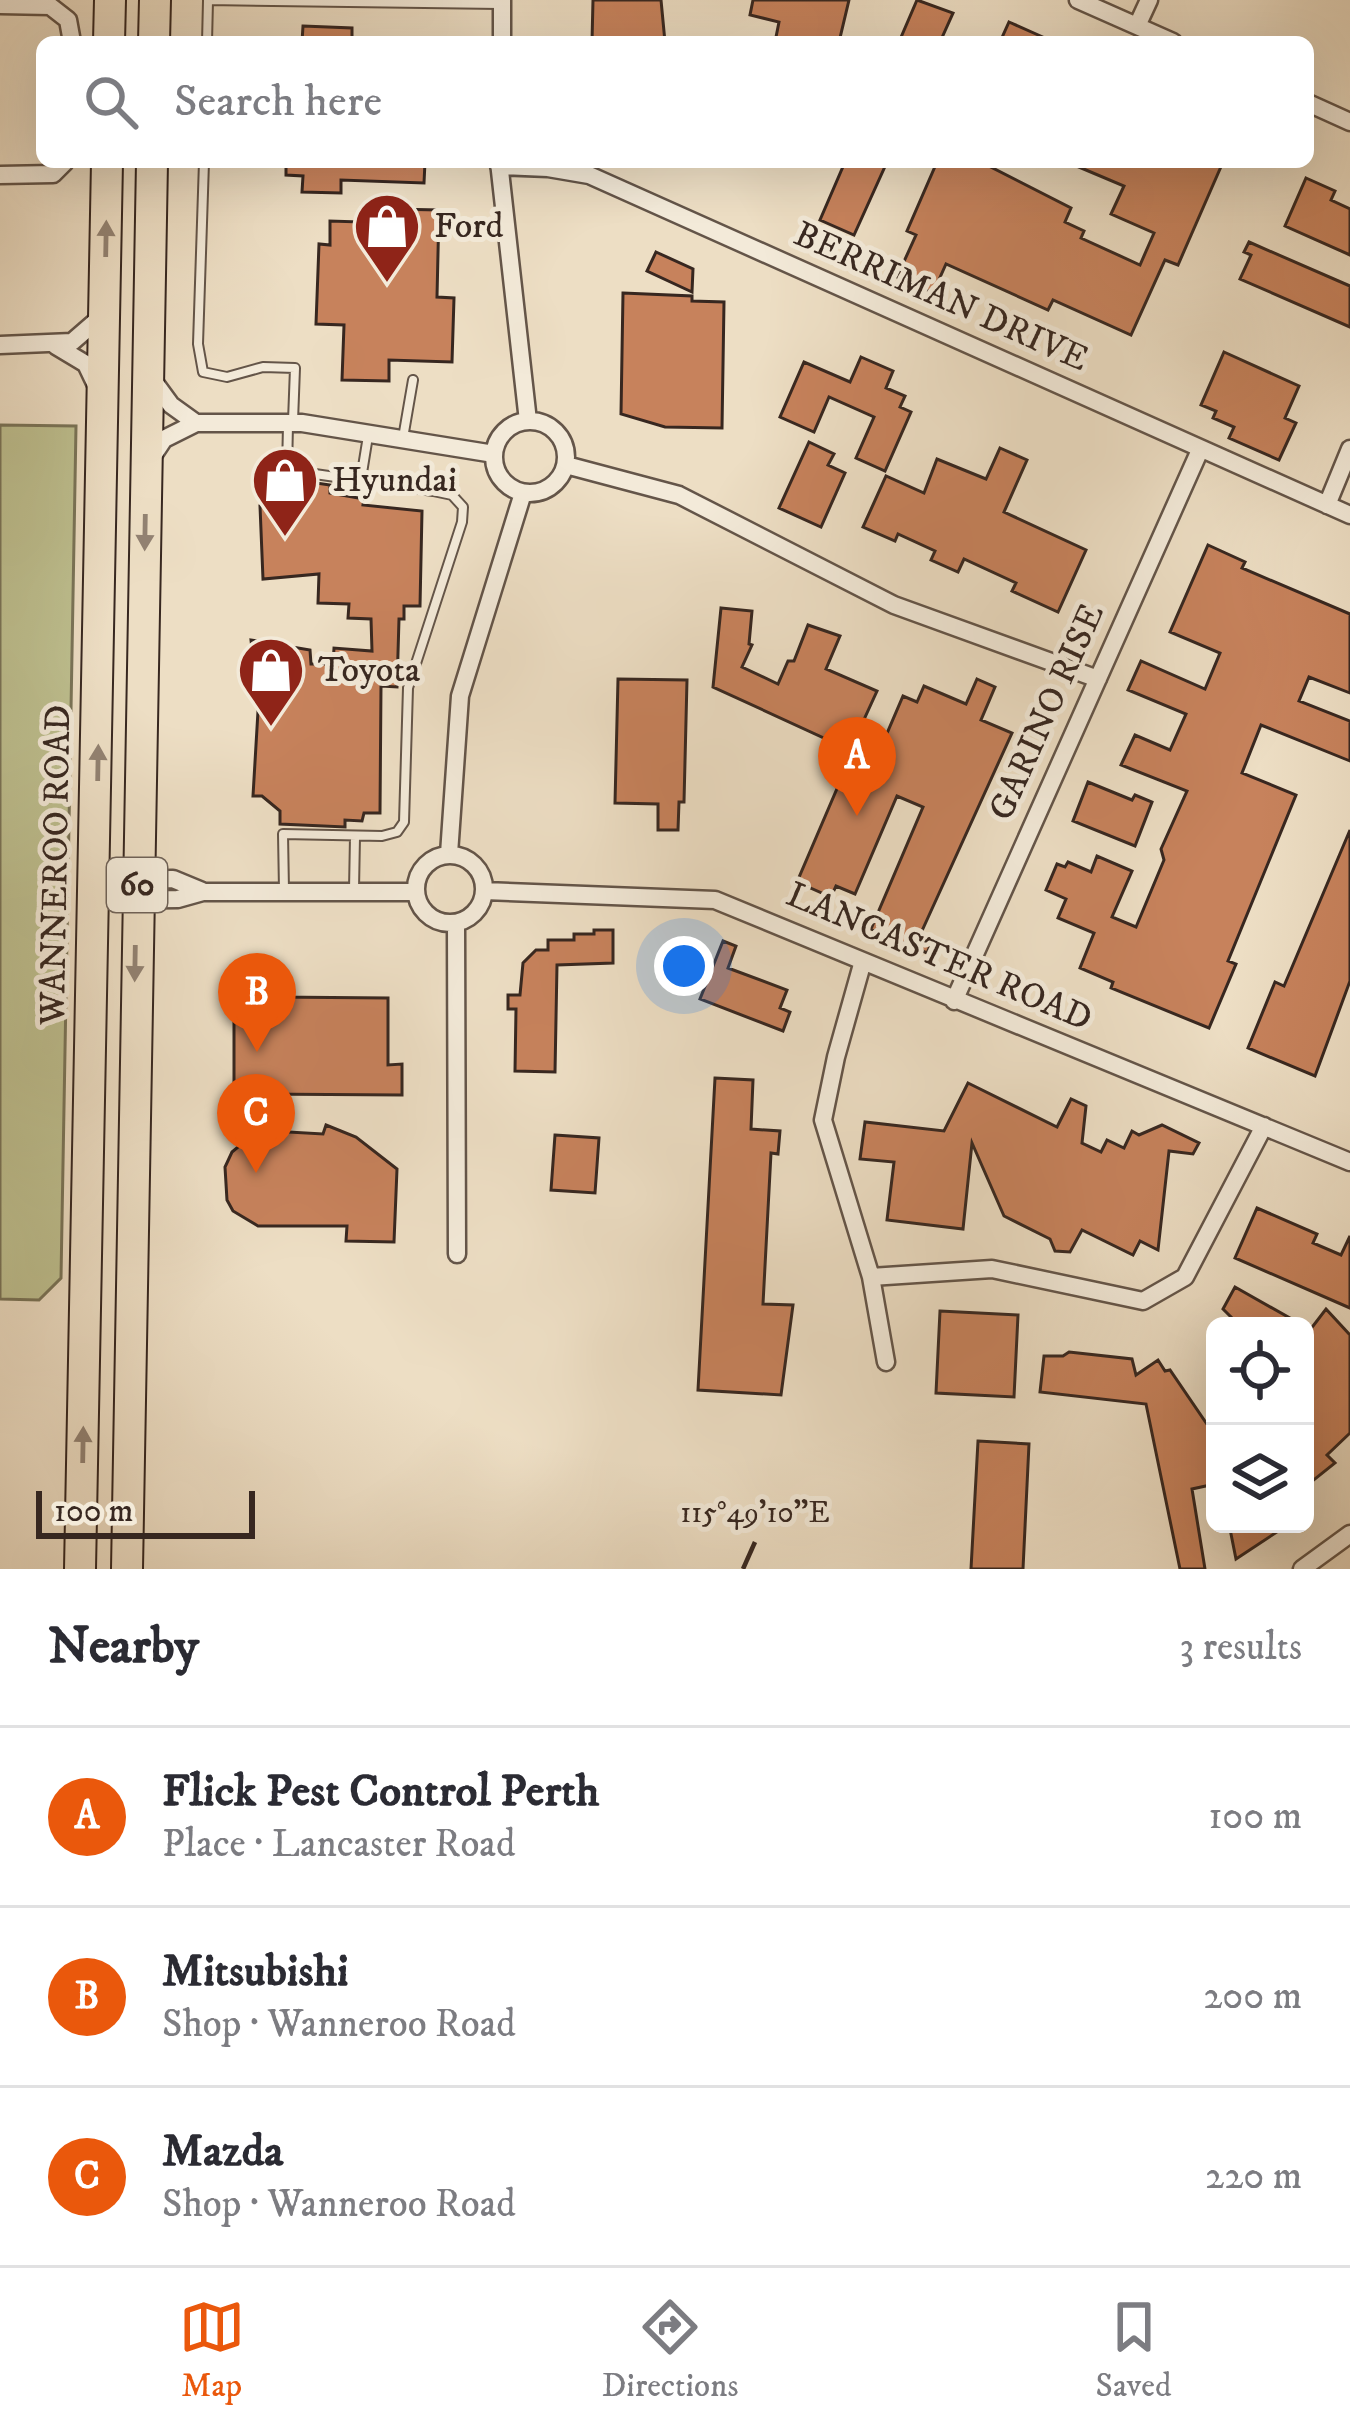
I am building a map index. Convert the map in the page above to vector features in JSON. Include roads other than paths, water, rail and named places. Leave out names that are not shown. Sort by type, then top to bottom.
[{"type":"highway","points":[[110,0],[110,36]]},
{"type":"highway","points":[[154,36],[155,0]]},
{"type":"highway","name":"WANNEROO ROAD","points":[[77,1567],[107,168]]},
{"type":"highway","name":"60","points":[[127,1569],[152,168]]},
{"type":"street","points":[[1078,0],[1160,36]]},
{"type":"street","points":[[1137,26],[1149,0]]},
{"type":"street","points":[[502,2],[502,36]]},
{"type":"street","points":[[0,5],[50,6],[68,20],[72,36]]},
{"type":"street","points":[[1314,106],[1350,122]]},
{"type":"street","points":[[0,175],[53,174],[59,168]]},
{"type":"street","points":[[499,168],[528,422]]},
{"type":"street","name":"BERRIMAN DRIVE","points":[[548,168],[590,176],[1350,515]]},
{"type":"street","points":[[0,345],[55,346],[79,340],[104,314]]},
{"type":"street","points":[[55,346],[86,364],[102,398]]},
{"type":"street","points":[[149,373],[171,405],[196,423]]},
{"type":"street","points":[[528,422],[541,423],[562,439],[566,465],[550,488],[523,493],[501,479],[494,454],[505,432],[528,422]]},
{"type":"street","points":[[147,466],[164,439],[196,423],[291,423],[494,454]]},
{"type":"street","points":[[1327,505],[1350,449]]},
{"type":"street","name":"GARINO RISE","points":[[954,1001],[1200,450]]},
{"type":"street","points":[[566,465],[679,495],[894,605],[1098,680]]},
{"type":"street","points":[[449,854],[460,696],[523,493]]},
{"type":"street","points":[[449,854],[471,861],[484,879],[485,891],[476,912],[456,923],[434,919],[419,903],[416,892],[421,870],[438,856],[449,854]]},
{"type":"street","points":[[95,890],[136,890],[175,879],[203,892],[416,892]]},
{"type":"street","name":"LANCASTER ROAD","points":[[485,891],[715,900],[1350,1162]]},
{"type":"street","points":[[456,923],[457,1255]]},
{"type":"street","points":[[863,961],[824,1120],[871,1277],[886,1362]]},
{"type":"street","points":[[871,1277],[992,1269],[1143,1301],[1185,1276],[1264,1126]]},
{"type":"street","points":[[1302,1569],[1350,1534]]},
{"type":"lane","points":[[207,36],[208,1],[502,2]]},
{"type":"lane","points":[[204,168],[198,344],[202,372],[227,377],[263,367],[295,368],[287,470],[452,495],[464,507],[408,688],[404,822],[397,832],[355,837],[283,834],[284,892]]},
{"type":"lane","points":[[403,440],[413,380]]},
{"type":"lane","points":[[361,479],[368,434]]},
{"type":"lane","points":[[354,892],[355,837]]},
{"type":"place","name":"Ford","points":[[387,285]]},
{"type":"place","name":"Hyundai","points":[[285,539]]},
{"type":"place","name":"Toyota","points":[[271,729]]},
{"type":"place","name":"Flick Pest Control Perth","points":[[857,816]]},
{"type":"place","name":"Mitsubishi","points":[[257,1052]]},
{"type":"place","name":"Mazda","points":[[256,1173]]}]
